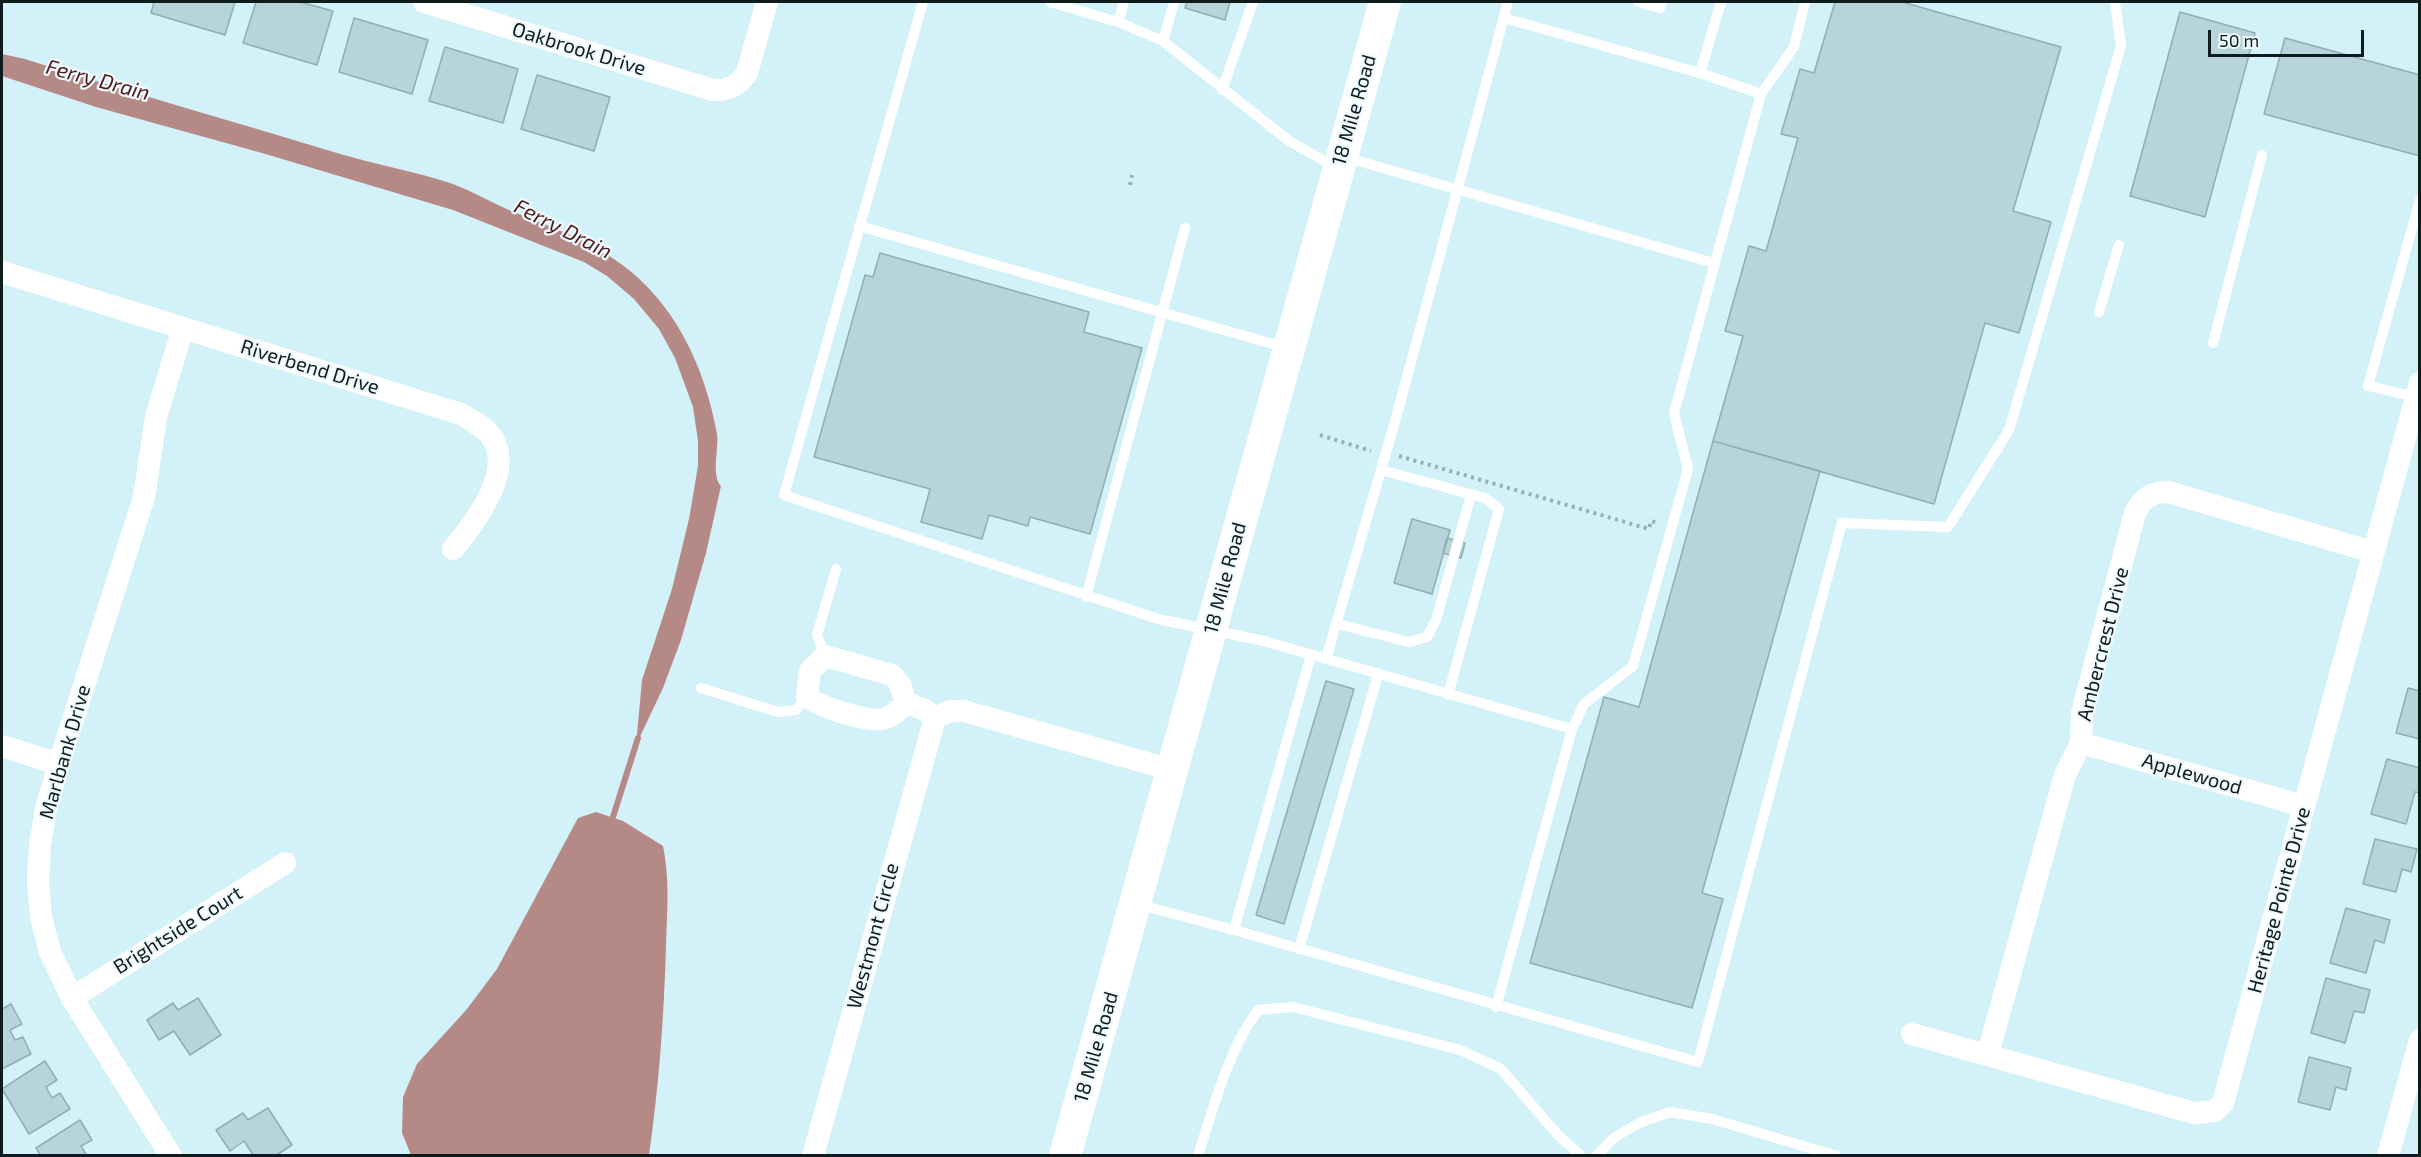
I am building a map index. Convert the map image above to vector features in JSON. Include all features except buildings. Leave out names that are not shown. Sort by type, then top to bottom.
[{"type":"main road","name":"18 Mile Road","points":[[1065,1155],[1385,2]]},
{"type":"street","name":"Oakbrook Drive","points":[[424,2],[713,90],[724,91],[734,86],[747,73],[767,2]]},
{"type":"street","name":"Riverbend Drive","points":[[2,272],[461,414],[483,427],[493,438],[499,453],[497,473],[488,500],[475,522],[453,549]]},
{"type":"street","name":"Marlbank Drive","points":[[171,1155],[72,998],[50,952],[41,917],[38,881],[45,818],[59,764],[144,497],[159,407],[183,328]]},
{"type":"street","name":"Heritage Pointe Drive","points":[[1912,1034],[2194,1113],[2215,1111],[2223,1103],[2418,390]]},
{"type":"street","name":"Ambercrest Drive","points":[[1988,1054],[2065,775],[2081,742],[2082,713],[2135,513],[2148,495],[2168,492],[2373,552]]},
{"type":"street","points":[[825,656],[892,675],[900,684],[906,703],[886,718],[876,720],[815,704],[807,696],[810,671],[825,656]]},
{"type":"street","points":[[906,703],[923,709],[935,718],[950,711],[964,711],[1172,770]]},
{"type":"street","name":"Westmont Circle","points":[[813,1155],[935,718]]},
{"type":"street","name":"Applewood","points":[[2081,742],[2304,806]]},
{"type":"street","points":[[2,746],[59,764]]},
{"type":"street","name":"Brightside Court","points":[[72,998],[285,863]]},
{"type":"street","points":[[2388,1155],[2420,1040]]},
{"type":"lane","points":[[923,2],[784,495],[1158,619],[1211,628],[1572,729]]},
{"type":"lane","points":[[1050,2],[1118,22],[1163,41],[1289,141],[1339,162],[1457,188],[1714,263]]},
{"type":"lane","points":[[1118,22],[1124,2]]},
{"type":"lane","points":[[1163,41],[1174,2]]},
{"type":"lane","points":[[1222,90],[1253,2]]},
{"type":"lane","points":[[1326,659],[1382,470],[1508,2]]},
{"type":"lane","points":[[1638,2],[1660,8],[1662,2]]},
{"type":"lane","points":[[1701,73],[1720,2]]},
{"type":"lane","points":[[1496,1007],[1572,729],[1584,704],[1633,666],[1688,469],[1674,413],[1761,94],[1794,47],[1805,2]]},
{"type":"lane","points":[[1135,904],[1698,1062],[1842,523],[1948,527],[2009,430],[2121,46],[2115,2]]},
{"type":"lane","points":[[1504,18],[1701,73],[1761,94]]},
{"type":"lane","points":[[2212,343],[2262,155]]},
{"type":"lane","points":[[2418,390],[2368,386],[2420,200]]},
{"type":"lane","points":[[859,226],[1288,348]]},
{"type":"lane","points":[[1086,597],[1185,228]]},
{"type":"lane","points":[[2099,312],[2119,245]]},
{"type":"lane","points":[[1382,470],[1485,498],[1499,509],[1448,695]]},
{"type":"lane","points":[[1337,624],[1409,642],[1427,637],[1436,620],[1471,495]]},
{"type":"lane","points":[[825,656],[817,635],[836,569]]},
{"type":"lane","points":[[1234,930],[1311,655]]},
{"type":"lane","points":[[1299,949],[1378,675]]},
{"type":"lane","points":[[701,688],[777,712],[796,710],[807,696]]},
{"type":"lane","points":[[1198,1155],[1225,1073],[1245,1028],[1258,1010],[1293,1007],[1460,1050],[1501,1069],[1558,1135],[1581,1155]]},
{"type":"lane","points":[[1596,1155],[1615,1137],[1641,1122],[1670,1112],[1712,1119],[1837,1155]]},
{"type":"path","points":[[1130,185],[1132,175]]},
{"type":"path","points":[[1320,435],[1375,452]]},
{"type":"path","points":[[1398,455],[1649,529],[1651,521],[1659,523]]},
{"type":"shaded area","name":"Ferry Drain","points":[[2,54],[337,153],[450,183],[589,244],[622,265],[652,292],[686,340],[702,377],[717,434],[716,476],[721,486],[706,553],[681,640],[663,688],[636,745],[642,680],[672,589],[689,519],[698,466],[698,441],[693,407],[675,358],[659,329],[634,299],[607,276],[584,262],[453,210],[262,153],[96,107],[2,76]]},
{"type":"shaded area","points":[[596,812],[623,821],[663,846],[665,858],[668,896],[664,998],[649,1155],[411,1155],[402,1133],[403,1097],[417,1064],[467,1009],[497,969],[578,818]]},
{"type":"waterway","points":[[613,817],[638,738]]}]
